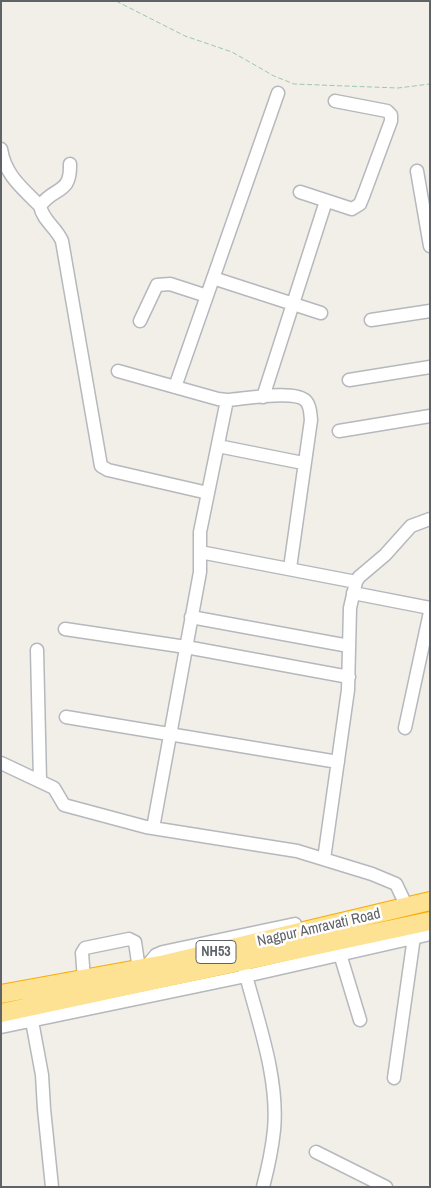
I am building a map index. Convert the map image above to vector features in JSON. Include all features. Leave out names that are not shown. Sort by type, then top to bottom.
[{"type":"highway","name":"Nagpur Amravati Road","points":[[1,994],[142,968],[405,904],[430,902]]},
{"type":"highway","name":"Nagpur Amravati Road","points":[[1,1013],[244,968],[430,921]]},
{"type":"street","points":[[175,387],[278,93]]},
{"type":"street","points":[[300,192],[352,209],[360,204],[392,115],[387,111],[335,101]]},
{"type":"street","points":[[1,149],[3,162],[8,172],[40,206],[41,214],[58,231],[62,241],[101,466],[108,470],[208,493]]},
{"type":"street","points":[[40,206],[67,184],[70,177],[70,164]]},
{"type":"street","points":[[417,171],[430,246]]},
{"type":"street","points":[[263,397],[326,201]]},
{"type":"street","points":[[213,278],[321,313]]},
{"type":"street","points":[[140,321],[157,285],[170,284],[207,296]]},
{"type":"street","points":[[371,320],[430,312]]},
{"type":"street","points":[[348,380],[430,367]]},
{"type":"street","points":[[118,372],[227,400],[298,396],[306,402],[310,409],[310,420],[290,568]]},
{"type":"street","points":[[153,828],[200,572],[200,532],[227,400]]},
{"type":"street","points":[[339,431],[430,416]]},
{"type":"street","points":[[218,446],[303,463]]},
{"type":"street","points":[[324,859],[348,677],[350,608],[354,587],[359,577],[385,556],[411,526],[430,519]]},
{"type":"street","points":[[200,552],[290,568],[430,608]]},
{"type":"street","points":[[406,728],[430,612]]},
{"type":"street","points":[[191,617],[349,646]]},
{"type":"street","points":[[64,629],[186,647],[348,677]]},
{"type":"street","points":[[37,650],[40,781]]},
{"type":"street","points":[[66,717],[338,762]]},
{"type":"street","points":[[2,766],[54,788],[64,805],[153,828],[297,851],[372,874],[396,884],[405,904],[430,895]]},
{"type":"street","points":[[1,1027],[244,968],[340,954],[430,934]]},
{"type":"street","points":[[394,1078],[414,937]]},
{"type":"street","points":[[84,979],[82,953],[85,948],[129,939],[134,942],[142,968]]},
{"type":"street","points":[[340,954],[360,1020]]},
{"type":"street","points":[[244,968],[266,1053],[274,1104],[274,1130],[263,1187]]},
{"type":"street","points":[[32,1021],[42,1075],[52,1187]]},
{"type":"street","points":[[316,1152],[386,1187]]},
{"type":"path","points":[[116,1],[185,36],[232,52],[274,76],[294,84],[398,88],[430,84]]}]
